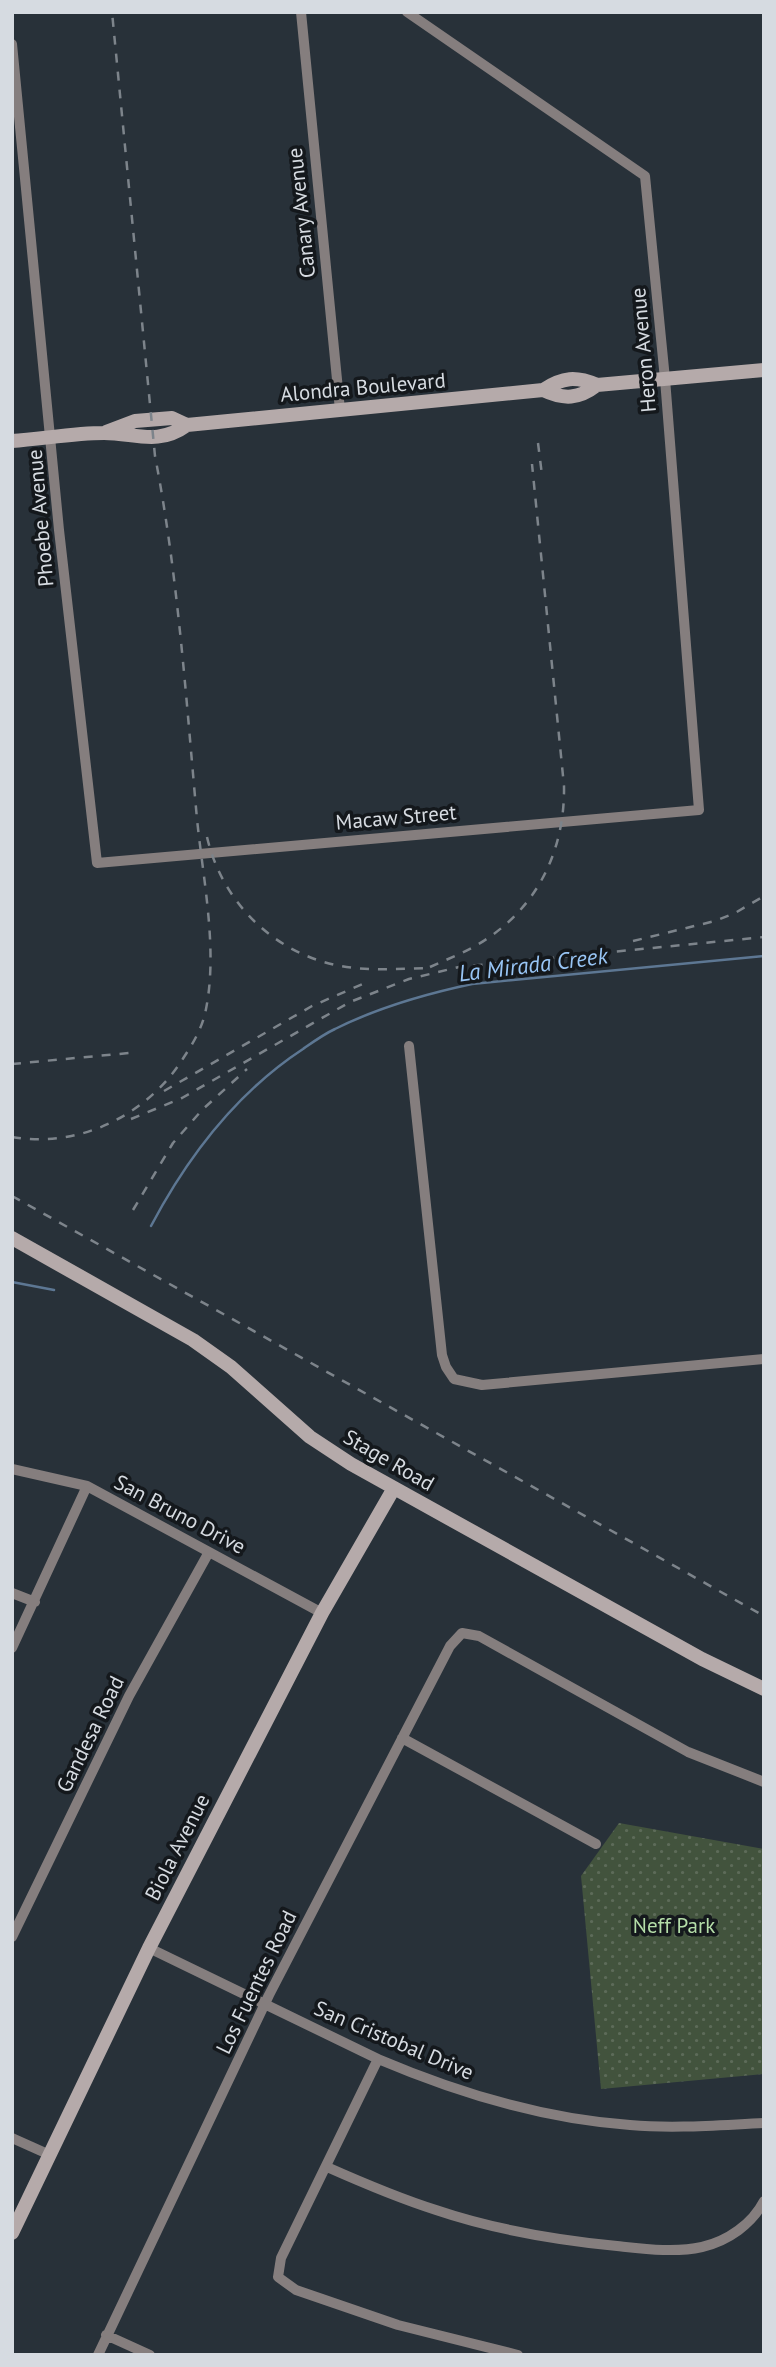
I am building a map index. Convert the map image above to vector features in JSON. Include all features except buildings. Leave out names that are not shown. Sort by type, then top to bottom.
[{"type":"main road","name":"Alondra Boulevard","points":[[12,441],[105,433],[135,422],[172,418],[187,425],[543,390],[557,381],[582,379],[597,385],[764,370]]},
{"type":"main road","name":"Stage Road","points":[[12,1238],[193,1340],[230,1367],[310,1437],[394,1488],[702,1659],[764,1689]]},
{"type":"main road","name":"Biola Avenue","points":[[12,2233],[149,1948],[322,1613],[394,1488]]},
{"type":"street","name":"Canary Avenue","points":[[301,12],[340,410]]},
{"type":"street","name":"Heron Avenue","points":[[407,12],[645,176],[665,379],[699,810]]},
{"type":"street","name":"Phoebe Avenue","points":[[12,44],[59,530],[97,863]]},
{"type":"street","name":"Macaw Street","points":[[97,863],[699,810]]},
{"type":"street","points":[[409,1046],[442,1355],[454,1378],[482,1385],[764,1359]]},
{"type":"street","name":"San Bruno Drive","points":[[12,1469],[87,1486],[322,1613]]},
{"type":"street","points":[[12,1648],[87,1486]]},
{"type":"street","name":"Gandesa Road","points":[[12,1937],[129,1696],[209,1552]]},
{"type":"street","points":[[12,1592],[35,1602]]},
{"type":"street","name":"Los Fuentes Road","points":[[98,2355],[265,2004],[450,1646],[462,1633],[479,1636],[688,1752],[764,1782]]},
{"type":"street","points":[[402,1738],[596,1844]]},
{"type":"street","name":"San Cristobal Drive","points":[[149,1948],[378,2059],[461,2090],[529,2110],[632,2126],[764,2123]]},
{"type":"street","points":[[378,2059],[281,2258],[278,2277],[296,2290],[398,2325],[518,2355]]},
{"type":"street","points":[[12,2138],[50,2155]]},
{"type":"street","points":[[327,2167],[437,2211],[496,2227],[566,2241],[639,2249],[677,2250],[704,2247],[737,2233],[760,2209],[764,2201]]},
{"type":"street","points":[[106,2335],[150,2355]]},
{"type":"green space","name":"Neff Park","points":[[619,1823],[764,1849],[764,2074],[601,2089],[581,1876]]},
{"type":"waterway","name":"La Mirada Creek","points":[[151,1226],[181,1175],[235,1106],[279,1066],[323,1036],[352,1021],[402,1002],[472,984],[764,956]]},
{"type":"waterway","name":"La Mirada Creek","points":[[12,1282],[54,1290]]},
{"type":"railway","points":[[12,1137],[63,1138],[87,1132],[132,1111],[169,1077],[188,1051],[203,1022],[209,986],[210,938],[185,682],[155,456],[112,12]]},
{"type":"railway","points":[[538,443],[542,475]]},
{"type":"railway","points":[[430,967],[481,942],[506,924],[522,908],[546,872],[560,831],[564,786],[532,464]]},
{"type":"railway","points":[[207,837],[214,861],[238,903],[273,937],[294,950],[317,960],[352,968],[427,968]]},
{"type":"railway","points":[[633,941],[715,921],[764,896]]},
{"type":"railway","points":[[131,1119],[182,1098],[350,1002],[409,979],[459,967],[764,937]]},
{"type":"railway","points":[[164,1091],[312,1006],[365,983]]},
{"type":"railway","points":[[12,1064],[129,1053]]},
{"type":"railway","points":[[133,1210],[173,1143],[202,1110],[247,1069]]},
{"type":"railway","points":[[12,1196],[764,1616]]}]
